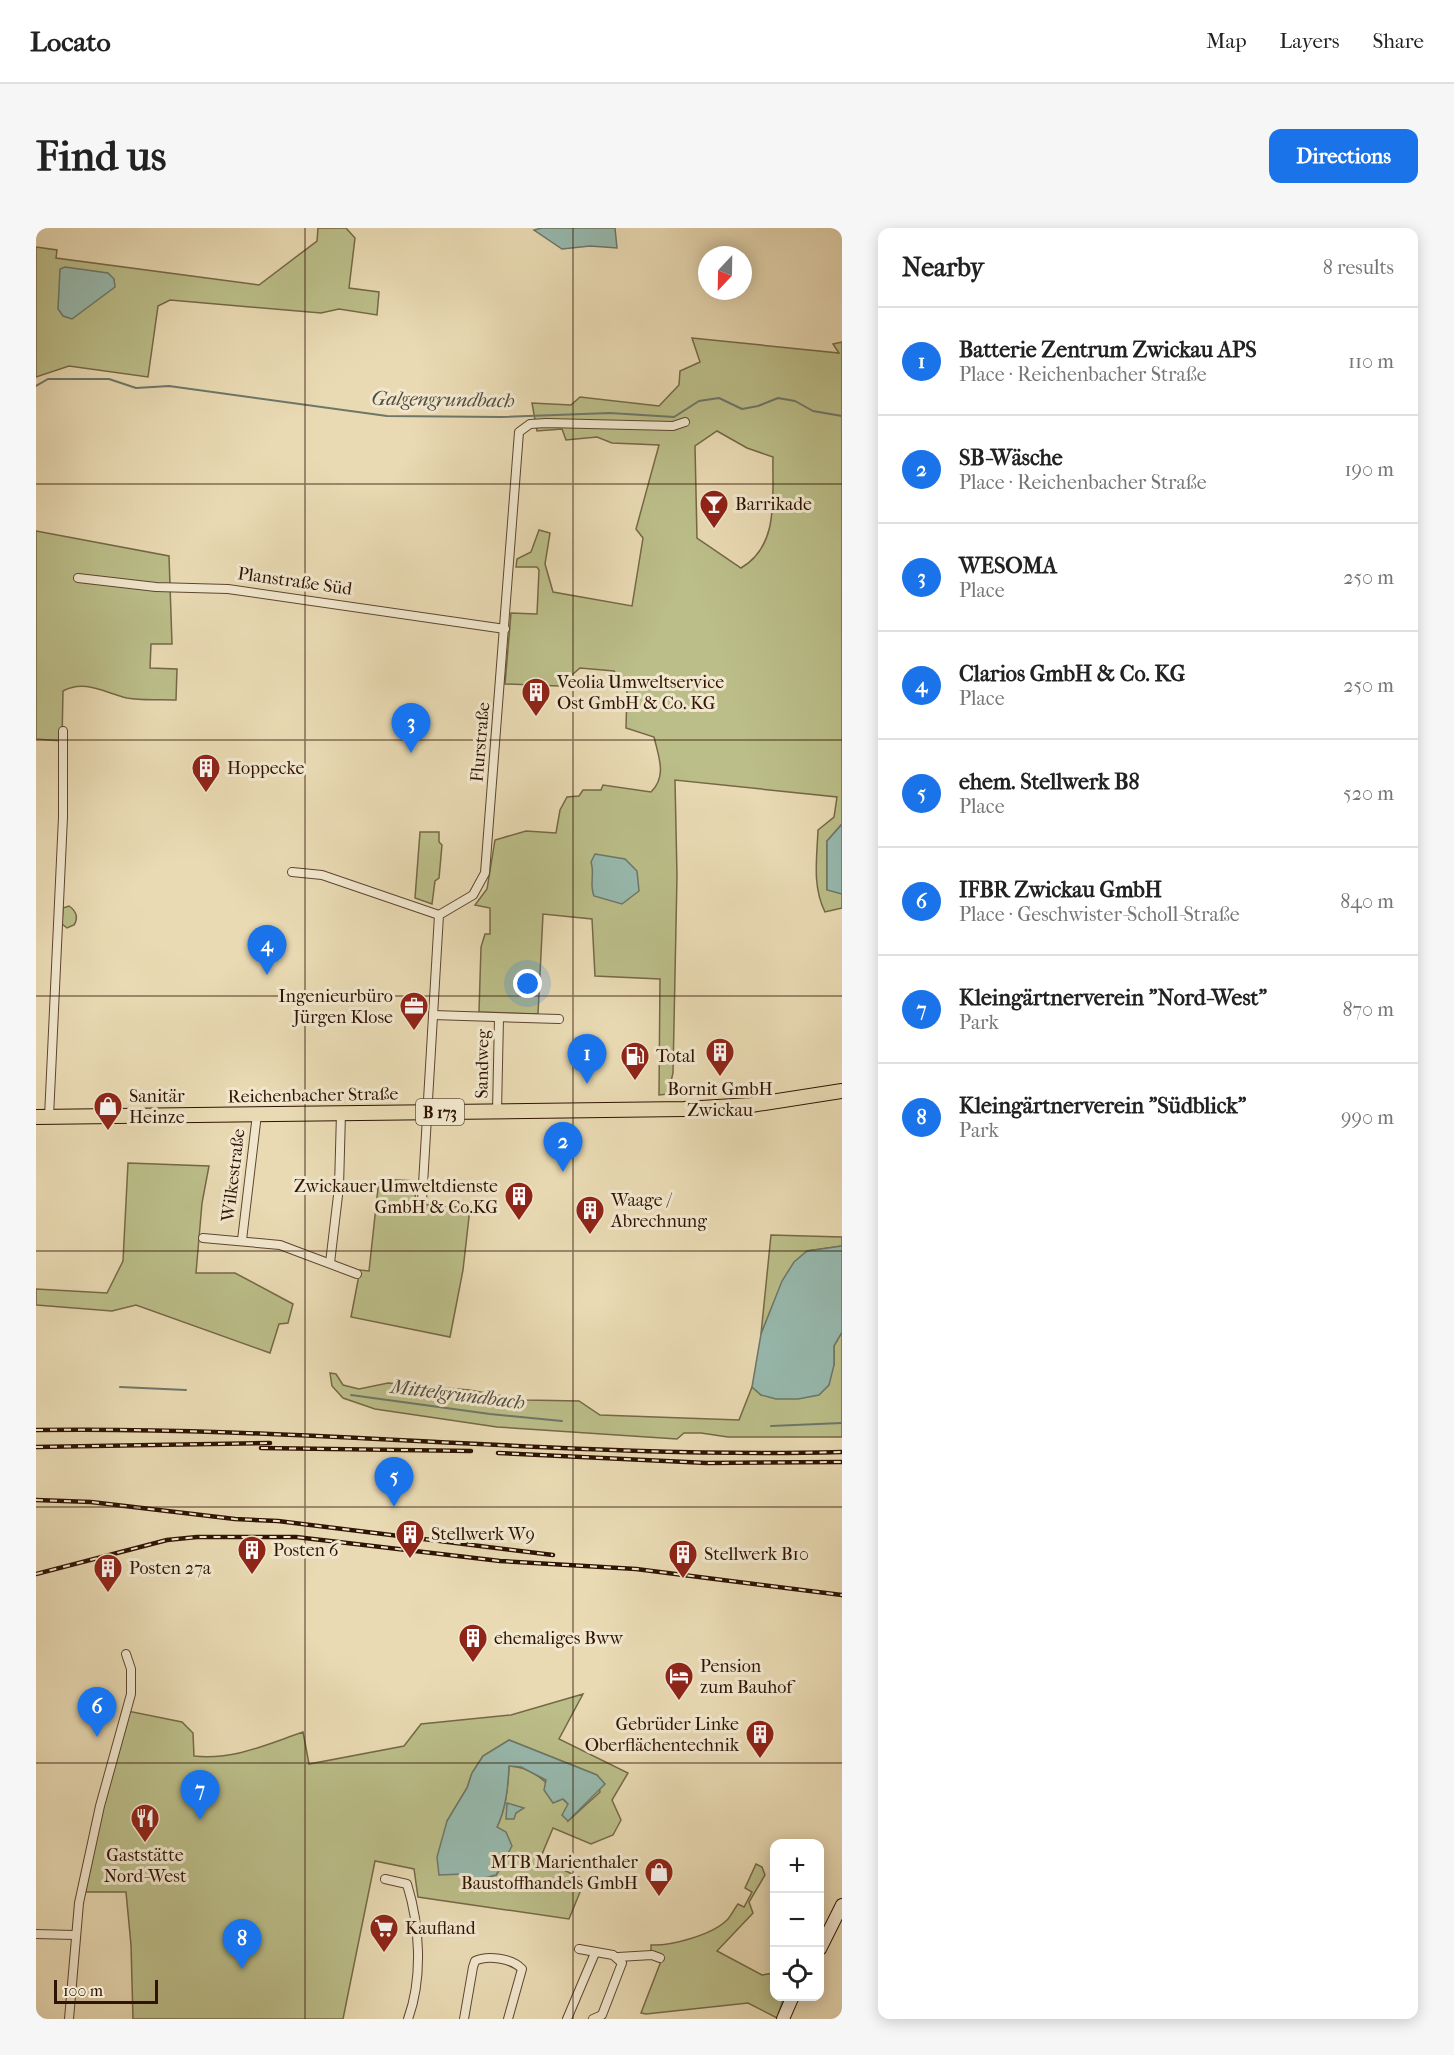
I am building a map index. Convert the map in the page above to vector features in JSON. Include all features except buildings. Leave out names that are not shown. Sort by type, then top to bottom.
[{"type":"main road","name":"Reichenbacher Straße","points":[[43,1117],[721,1107],[842,1091]]},
{"type":"main road","points":[[820,1947],[842,1905]]},
{"type":"main road","points":[[783,2019],[792,2001]]},
{"type":"street","name":"Flurstraße","points":[[439,915],[473,895],[485,873],[519,432],[530,424],[546,423],[673,426],[685,422]]},
{"type":"street","name":"Planstraße Süd","points":[[78,578],[156,588],[228,589],[505,629]]},
{"type":"street","points":[[43,1117],[63,817],[63,731]]},
{"type":"street","points":[[292,872],[322,874],[439,915],[422,1201]]},
{"type":"street","points":[[433,1015],[560,1019]]},
{"type":"street","name":"Sandweg","points":[[497,1111],[499,1018]]},
{"type":"street","points":[[330,1263],[339,1187],[341,1113]]},
{"type":"street","name":"Wilkestraße","points":[[242,1240],[257,1114]]},
{"type":"street","points":[[203,1238],[280,1245],[357,1274]]},
{"type":"street","points":[[69,2019],[74,1935],[92,1841],[131,1694],[132,1670],[126,1654]]},
{"type":"street","points":[[385,1879],[407,1884],[412,1902],[418,1977],[408,2019]]},
{"type":"street","points":[[36,1934],[74,1935]]},
{"type":"street","points":[[579,1949],[618,1957],[651,1955],[660,1958]]},
{"type":"street","points":[[567,2019],[595,1953]]},
{"type":"street","points":[[593,2019],[598,2018],[621,1970],[622,1963],[618,1957]]},
{"type":"street","points":[[464,2019],[473,1967],[475,1961],[481,1958],[517,1964],[522,1969],[508,2019]]},
{"type":"green space","points":[[318,228],[346,228],[355,238],[349,288],[379,292],[377,315],[339,309],[321,313],[170,300],[158,306],[148,377],[69,366],[36,377],[36,247],[57,250],[56,258],[259,285],[317,241]]},
{"type":"green space","points":[[692,338],[839,353],[833,344],[842,342],[842,824],[827,841],[827,889],[842,893],[842,908],[825,912],[818,892],[816,872],[818,830],[834,817],[837,797],[675,780],[677,876],[673,1073],[668,1094],[659,1095],[660,979],[595,976],[592,919],[543,914],[538,1014],[479,1012],[481,947],[485,934],[490,934],[490,908],[475,905],[487,889],[495,840],[526,831],[556,833],[560,810],[567,797],[579,796],[583,790],[601,790],[603,785],[651,792],[659,780],[660,773],[654,737],[626,728],[627,689],[614,671],[580,668],[559,686],[505,684],[511,613],[537,614],[539,570],[537,567],[516,567],[517,559],[531,552],[539,530],[550,533],[545,564],[553,592],[632,606],[643,538],[636,529],[659,445],[612,443],[597,437],[566,440],[562,429],[537,431],[532,403],[571,405],[580,397],[659,406],[679,385],[680,371],[700,362]],"holes":[[[717,431],[747,448],[773,457],[773,503],[768,533],[762,547],[754,558],[741,568],[697,538],[695,446]]]},
{"type":"green space","points":[[36,531],[169,556],[172,644],[151,644],[150,668],[177,669],[176,700],[133,699],[95,688],[79,686],[71,688],[63,691],[62,741],[36,739]]},
{"type":"green space","points":[[420,832],[439,832],[439,842],[442,845],[439,878],[435,881],[432,904],[415,898]]},
{"type":"green space","points":[[69,906],[75,912],[76,919],[74,925],[67,928],[62,924],[63,908]]},
{"type":"green space","points":[[128,1163],[209,1166],[202,1203],[196,1273],[235,1273],[293,1304],[288,1323],[279,1324],[270,1353],[136,1305],[112,1311],[36,1305],[36,1289],[107,1293],[123,1261]]},
{"type":"green space","points":[[379,1179],[416,1181],[415,1204],[470,1208],[463,1270],[450,1337],[351,1317],[360,1270],[369,1271]]},
{"type":"green space","points":[[771,1235],[842,1237],[842,1246],[807,1251],[774,1302],[761,1334]]},
{"type":"green space","points":[[842,1332],[842,1437],[728,1437],[684,1433],[677,1439],[497,1427],[375,1409],[343,1398],[332,1386],[330,1373],[336,1374],[343,1385],[359,1389],[388,1383],[469,1390],[526,1400],[579,1401],[600,1415],[739,1420],[752,1387],[761,1395],[834,1365],[834,1346]]},
{"type":"green space","points":[[583,1694],[559,1739],[628,1773],[612,1800],[621,1820],[613,1835],[591,1844],[553,1828],[540,1859],[585,1880],[569,1919],[418,1897],[414,1869],[375,1861],[343,2019],[133,2019],[131,1945],[126,1892],[85,1892],[113,1761],[128,1711],[182,1722],[193,1733],[194,1756],[236,1754],[303,1732],[309,1764],[404,1746],[421,1724],[511,1715]],"holes":[[[509,1740],[597,1775],[600,1792],[568,1821],[568,1804],[549,1785],[527,1770],[509,1766],[506,1798],[497,1827],[506,1861],[496,1875],[473,1881],[464,1874],[447,1821],[483,1756]]]},
{"type":"green space","points":[[756,1864],[762,1867],[765,1875],[749,1902],[753,1913],[717,1951],[762,1975],[770,1974],[770,2001],[783,2001],[777,2018],[748,2003],[641,2013],[663,1956],[651,1952],[651,1945],[691,1939],[712,1930],[728,1918],[738,1904],[744,1907],[752,1892],[745,1888]]},
{"type":"water","points":[[542,228],[615,228],[617,248],[590,246],[562,249],[534,230]]},
{"type":"water","points":[[65,267],[108,273],[114,279],[115,287],[72,319],[63,316],[58,309],[60,269]]},
{"type":"water","points":[[842,824],[842,894],[827,890],[827,841]]},
{"type":"water","points":[[595,854],[625,859],[637,871],[639,891],[622,904],[594,896],[591,862]]},
{"type":"water","points":[[842,1246],[842,1332],[834,1346],[834,1365],[829,1385],[819,1395],[798,1399],[776,1399],[761,1395],[752,1387],[761,1334],[782,1281],[794,1262],[807,1251]]},
{"type":"water","points":[[509,1740],[597,1775],[605,1784],[568,1821],[562,1815],[568,1804],[563,1799],[553,1803],[544,1790],[546,1780],[521,1767],[509,1766],[506,1798],[497,1827],[506,1832],[512,1846],[496,1875],[473,1881],[464,1874],[439,1875],[437,1857],[447,1821],[483,1756]]},
{"type":"water","points":[[507,1803],[524,1808],[516,1813],[514,1819],[506,1819]]},
{"type":"waterway","name":"Galgengrundbach","points":[[36,386],[48,379],[109,379],[136,388],[169,386],[387,416],[501,417],[610,413],[674,417],[699,401],[719,398],[742,409],[758,406],[778,398],[795,401],[813,411],[842,416]]},
{"type":"waterway","name":"Mittelgrundbach","points":[[120,1387],[186,1390]]},
{"type":"waterway","name":"Mittelgrundbach","points":[[351,1395],[490,1414],[562,1421]]},
{"type":"waterway","name":"Mittelgrundbach","points":[[771,1426],[842,1423]]},
{"type":"railway","points":[[36,1430],[238,1433],[640,1451],[842,1452]]},
{"type":"railway","points":[[36,1447],[270,1443]]},
{"type":"railway","points":[[261,1448],[471,1451]]},
{"type":"railway","points":[[498,1453],[707,1463],[842,1462]]},
{"type":"railway","points":[[36,1500],[91,1502],[235,1519],[278,1521],[553,1555]]},
{"type":"railway","points":[[36,1574],[167,1540],[197,1537],[296,1537],[500,1561],[636,1569],[842,1595]]},
{"type":"place","name":"Barrikade","points":[[714,530]]},
{"type":"place","name":"Veolia Umweltservice Ost GmbH & Co. KG","points":[[536,718]]},
{"type":"place","name":"WESOMA","points":[[411,753]]},
{"type":"place","name":"Hoppecke","points":[[206,794]]},
{"type":"place","name":"Clarios GmbH & Co. KG","points":[[267,975]]},
{"type":"place","name":"Ingenieurbüro Jürgen Klose","points":[[414,1032]]},
{"type":"place","name":"Bornit GmbH Zwickau","points":[[720,1078]]},
{"type":"place","name":"Total","points":[[635,1082]]},
{"type":"place","name":"Batterie Zentrum Zwickau APS","points":[[587,1084]]},
{"type":"place","name":"Sanitär Heinze","points":[[108,1132]]},
{"type":"place","name":"SB-Wäsche","points":[[563,1172]]},
{"type":"place","name":"Zwickauer Umweltdienste GmbH & Co.KG","points":[[519,1222]]},
{"type":"place","name":"Waage / Abrechnung","points":[[590,1236]]},
{"type":"place","name":"ehem. Stellwerk B8","points":[[394,1507]]},
{"type":"place","name":"Stellwerk W9","points":[[410,1560]]},
{"type":"place","name":"Posten 6","points":[[252,1576]]},
{"type":"place","name":"Stellwerk B10","points":[[683,1580]]},
{"type":"place","name":"Posten 27a","points":[[108,1594]]},
{"type":"place","name":"ehemaliges Bww","points":[[473,1664]]},
{"type":"place","name":"Pension zum Bauhof","points":[[679,1702]]},
{"type":"place","name":"IFBR Zwickau GmbH","points":[[97,1737]]},
{"type":"place","name":"Gebrüder Linke Oberflächentechnik","points":[[760,1760]]},
{"type":"place","name":"Kleingärtnerverein \"Nord-West\"","points":[[200,1820]]},
{"type":"place","name":"Gaststätte Nord-West","points":[[145,1844]]},
{"type":"place","name":"MTB Marienthaler Baustoffhandels GmbH","points":[[659,1898]]},
{"type":"place","name":"Kaufland","points":[[384,1954]]},
{"type":"place","name":"Kleingärtnerverein \"Südblick\"","points":[[242,1969]]}]
